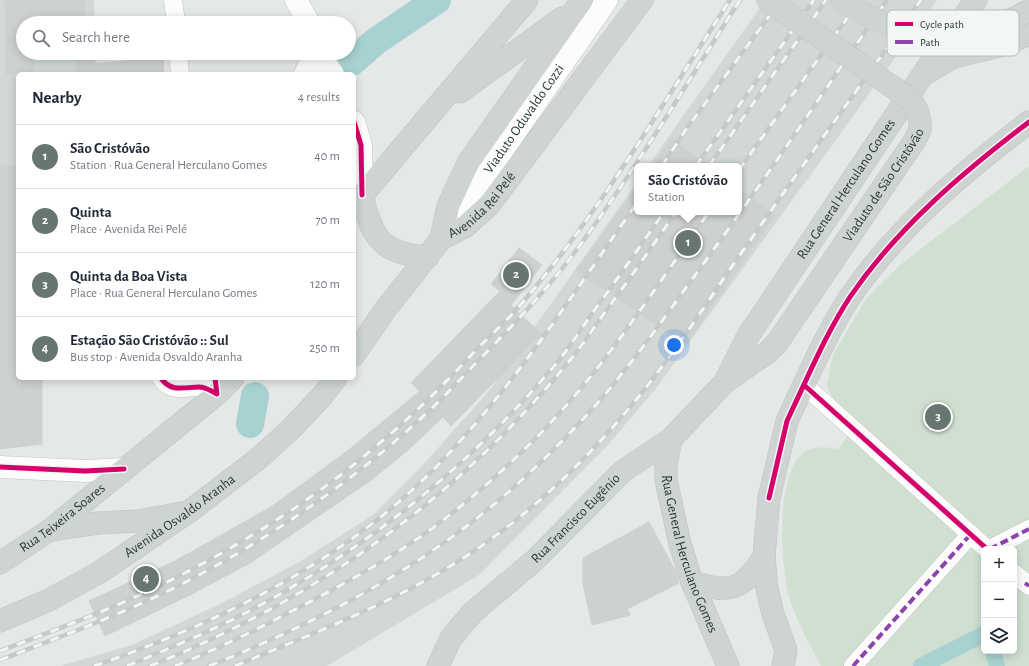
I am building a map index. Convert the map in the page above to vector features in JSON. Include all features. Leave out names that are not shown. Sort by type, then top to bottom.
[{"type":"main road","points":[[296,0],[305,16]]},
{"type":"main road","points":[[358,200],[527,0]]},
{"type":"main road","name":"Viaduto Oduvaldo Cozzi","points":[[441,239],[508,145],[607,0]]},
{"type":"main road","name":"Avenida Rei Pelé","points":[[441,239],[466,226],[490,204],[642,0]]},
{"type":"main road","name":"Viaduto de São Cristóvão","points":[[725,382],[772,347],[916,140],[920,130],[920,121],[916,107],[907,97],[767,0]]},
{"type":"main road","points":[[841,0],[859,12],[887,25]]},
{"type":"main road","name":"Rua General Herculano Gomes","points":[[969,10],[976,0]]},
{"type":"main road","points":[[437,108],[508,59],[580,3]]},
{"type":"main road","name":"Avenida Rei Pelé","points":[[441,239],[448,206],[468,163],[580,3]]},
{"type":"main road","points":[[1019,15],[1029,10]]},
{"type":"main road","points":[[1019,38],[1029,34]]},
{"type":"main road","name":"Rua General Herculano Gomes","points":[[725,382],[748,336],[936,56]]},
{"type":"main road","points":[[925,73],[957,56]]},
{"type":"main road","points":[[306,72],[313,60]]},
{"type":"main road","points":[[322,60],[331,72]]},
{"type":"main road","points":[[787,661],[767,589],[764,556],[769,498],[787,421],[817,355],[849,299],[894,240],[947,189],[1029,122]]},
{"type":"main road","points":[[356,130],[360,145],[358,200],[369,223],[379,239],[390,248],[405,254],[428,257]]},
{"type":"main road","points":[[356,352],[385,310],[441,239]]},
{"type":"main road","name":"Rua Teixeira Soares","points":[[0,563],[50,530],[124,469],[216,386],[229,380]]},
{"type":"main road","name":"Avenida Osvaldo Aranha","points":[[0,621],[49,600],[100,572],[190,511],[258,459],[290,430],[323,395],[334,380]]},
{"type":"main road","name":"Rua Francisco Eugênio","points":[[438,666],[451,638],[473,612],[535,560],[623,471],[671,439],[725,382]]},
{"type":"main road","name":"Rua General Herculano Gomes","points":[[671,439],[666,465],[666,480],[680,544],[692,582],[728,666]]},
{"type":"main road","points":[[0,467],[85,471],[124,469]]},
{"type":"main road","points":[[50,530],[98,523],[138,521],[190,511]]},
{"type":"main road","points":[[692,582],[717,589],[729,589],[747,578],[764,556]]},
{"type":"street","points":[[173,0],[175,16]]},
{"type":"street","points":[[179,60],[180,72]]},
{"type":"street","points":[[163,380],[173,388],[184,389],[216,386]]},
{"type":"street","points":[[184,389],[197,380]]},
{"type":"street","points":[[804,385],[984,546]]},
{"type":"street","points":[[996,546],[1029,529]]},
{"type":"street","points":[[853,666],[970,534]]},
{"type":"shaded area","points":[[0,0],[94,0],[95,16],[16,16],[16,60],[95,60],[95,72],[16,72],[16,380],[42,380],[42,444],[0,449]]},
{"type":"shaded area","points":[[765,0],[937,0],[930,10],[887,10],[887,56],[896,56],[657,387],[608,445],[479,575],[327,666],[60,666],[132,645],[220,604],[301,561],[373,515],[422,466],[489,391],[634,186],[634,215],[742,215],[742,163],[650,163]]},
{"type":"green space","points":[[1029,166],[1029,666],[821,666],[801,627],[791,603],[784,570],[782,525],[788,481],[794,464],[803,453],[815,448],[838,449],[854,428],[837,407],[827,386],[833,355],[866,299],[900,265]]},
{"type":"building","points":[[5,0],[85,0],[84,16],[16,16],[16,60],[34,60],[33,72],[16,72],[16,74],[6,74]]},
{"type":"building","points":[[77,60],[95,60],[95,64],[134,60],[163,60],[164,72],[76,72]]},
{"type":"building","points":[[672,139],[704,163],[654,163]]},
{"type":"building","points":[[0,165],[16,166],[16,380],[42,380],[42,444],[0,449]]},
{"type":"building","points":[[634,191],[634,215],[742,215],[742,191],[775,215],[686,344],[576,271]]},
{"type":"building","points":[[519,248],[542,265],[511,305],[541,334],[451,426],[443,417],[407,451],[370,481],[250,563],[192,594],[105,636],[89,601],[175,561],[271,507],[346,452],[420,391],[411,383],[500,291],[491,284]]},
{"type":"building","points":[[649,522],[676,572],[679,583],[627,609],[630,615],[592,625],[583,584],[583,558]]},
{"type":"waterway","points":[[356,58],[376,41],[437,0]]},
{"type":"waterway","points":[[250,424],[255,396]]},
{"type":"waterway","points":[[921,666],[981,636]]},
{"type":"waterway","points":[[994,654],[997,666]]},
{"type":"railway","points":[[0,651],[123,602],[163,584],[221,554],[277,520],[331,482],[395,430],[516,310],[556,261],[583,225],[634,151],[730,0]]},
{"type":"railway","points":[[636,163],[740,0]]},
{"type":"railway","points":[[664,163],[687,128],[781,0]]},
{"type":"railway","points":[[698,163],[814,0]]},
{"type":"railway","points":[[711,163],[826,0]]},
{"type":"railway","points":[[742,166],[860,0]]},
{"type":"railway","points":[[742,210],[887,0]]},
{"type":"railway","points":[[914,10],[921,0]]},
{"type":"railway","points":[[235,666],[371,608],[436,575],[498,534],[549,492],[619,420],[660,369],[887,48]]},
{"type":"railway","points":[[0,660],[128,609],[205,572],[273,531],[339,486],[370,462],[436,404],[539,296],[572,256],[634,167]]},
{"type":"railway","points":[[94,666],[185,631],[231,610],[275,587],[317,562],[358,534],[396,504],[432,471],[489,408],[565,307],[634,207]]},
{"type":"railway","points":[[127,666],[224,624],[255,608],[340,557],[420,498],[493,432],[560,359],[662,215]]},
{"type":"railway","points":[[150,666],[210,640],[268,610],[324,578],[378,542],[428,503],[477,460],[523,414],[566,365],[674,215]]},
{"type":"railway","points":[[175,666],[220,647],[329,592],[400,550],[455,511],[495,477],[534,440],[570,401],[603,361],[634,319],[707,215]]},
{"type":"railway","points":[[209,666],[294,629],[376,586],[415,562],[490,508],[549,454],[606,394],[652,335],[738,215]]},
{"type":"marked path","points":[[996,546],[1029,529]]},
{"type":"marked path","points":[[853,666],[971,534]]},
{"type":"marked path","points":[[1025,583],[1029,586]]},
{"type":"cycle path","points":[[769,498],[787,421],[827,337],[850,297],[868,272],[910,224],[932,202],[1004,141],[1029,122]]},
{"type":"cycle path","points":[[356,129],[361,145],[362,195]]},
{"type":"cycle path","points":[[163,380],[169,386],[178,388],[202,387],[217,394],[215,380]]},
{"type":"cycle path","points":[[804,385],[984,546]]},
{"type":"cycle path","points":[[0,467],[85,471],[124,469]]},
{"type":"place","name":"São Cristóvão","points":[[688,243]]},
{"type":"place","name":"Quinta","points":[[516,275]]},
{"type":"place","name":"Quinta da Boa Vista","points":[[938,417]]},
{"type":"place","name":"Estação São Cristóvão :: Sul","points":[[146,579]]}]
